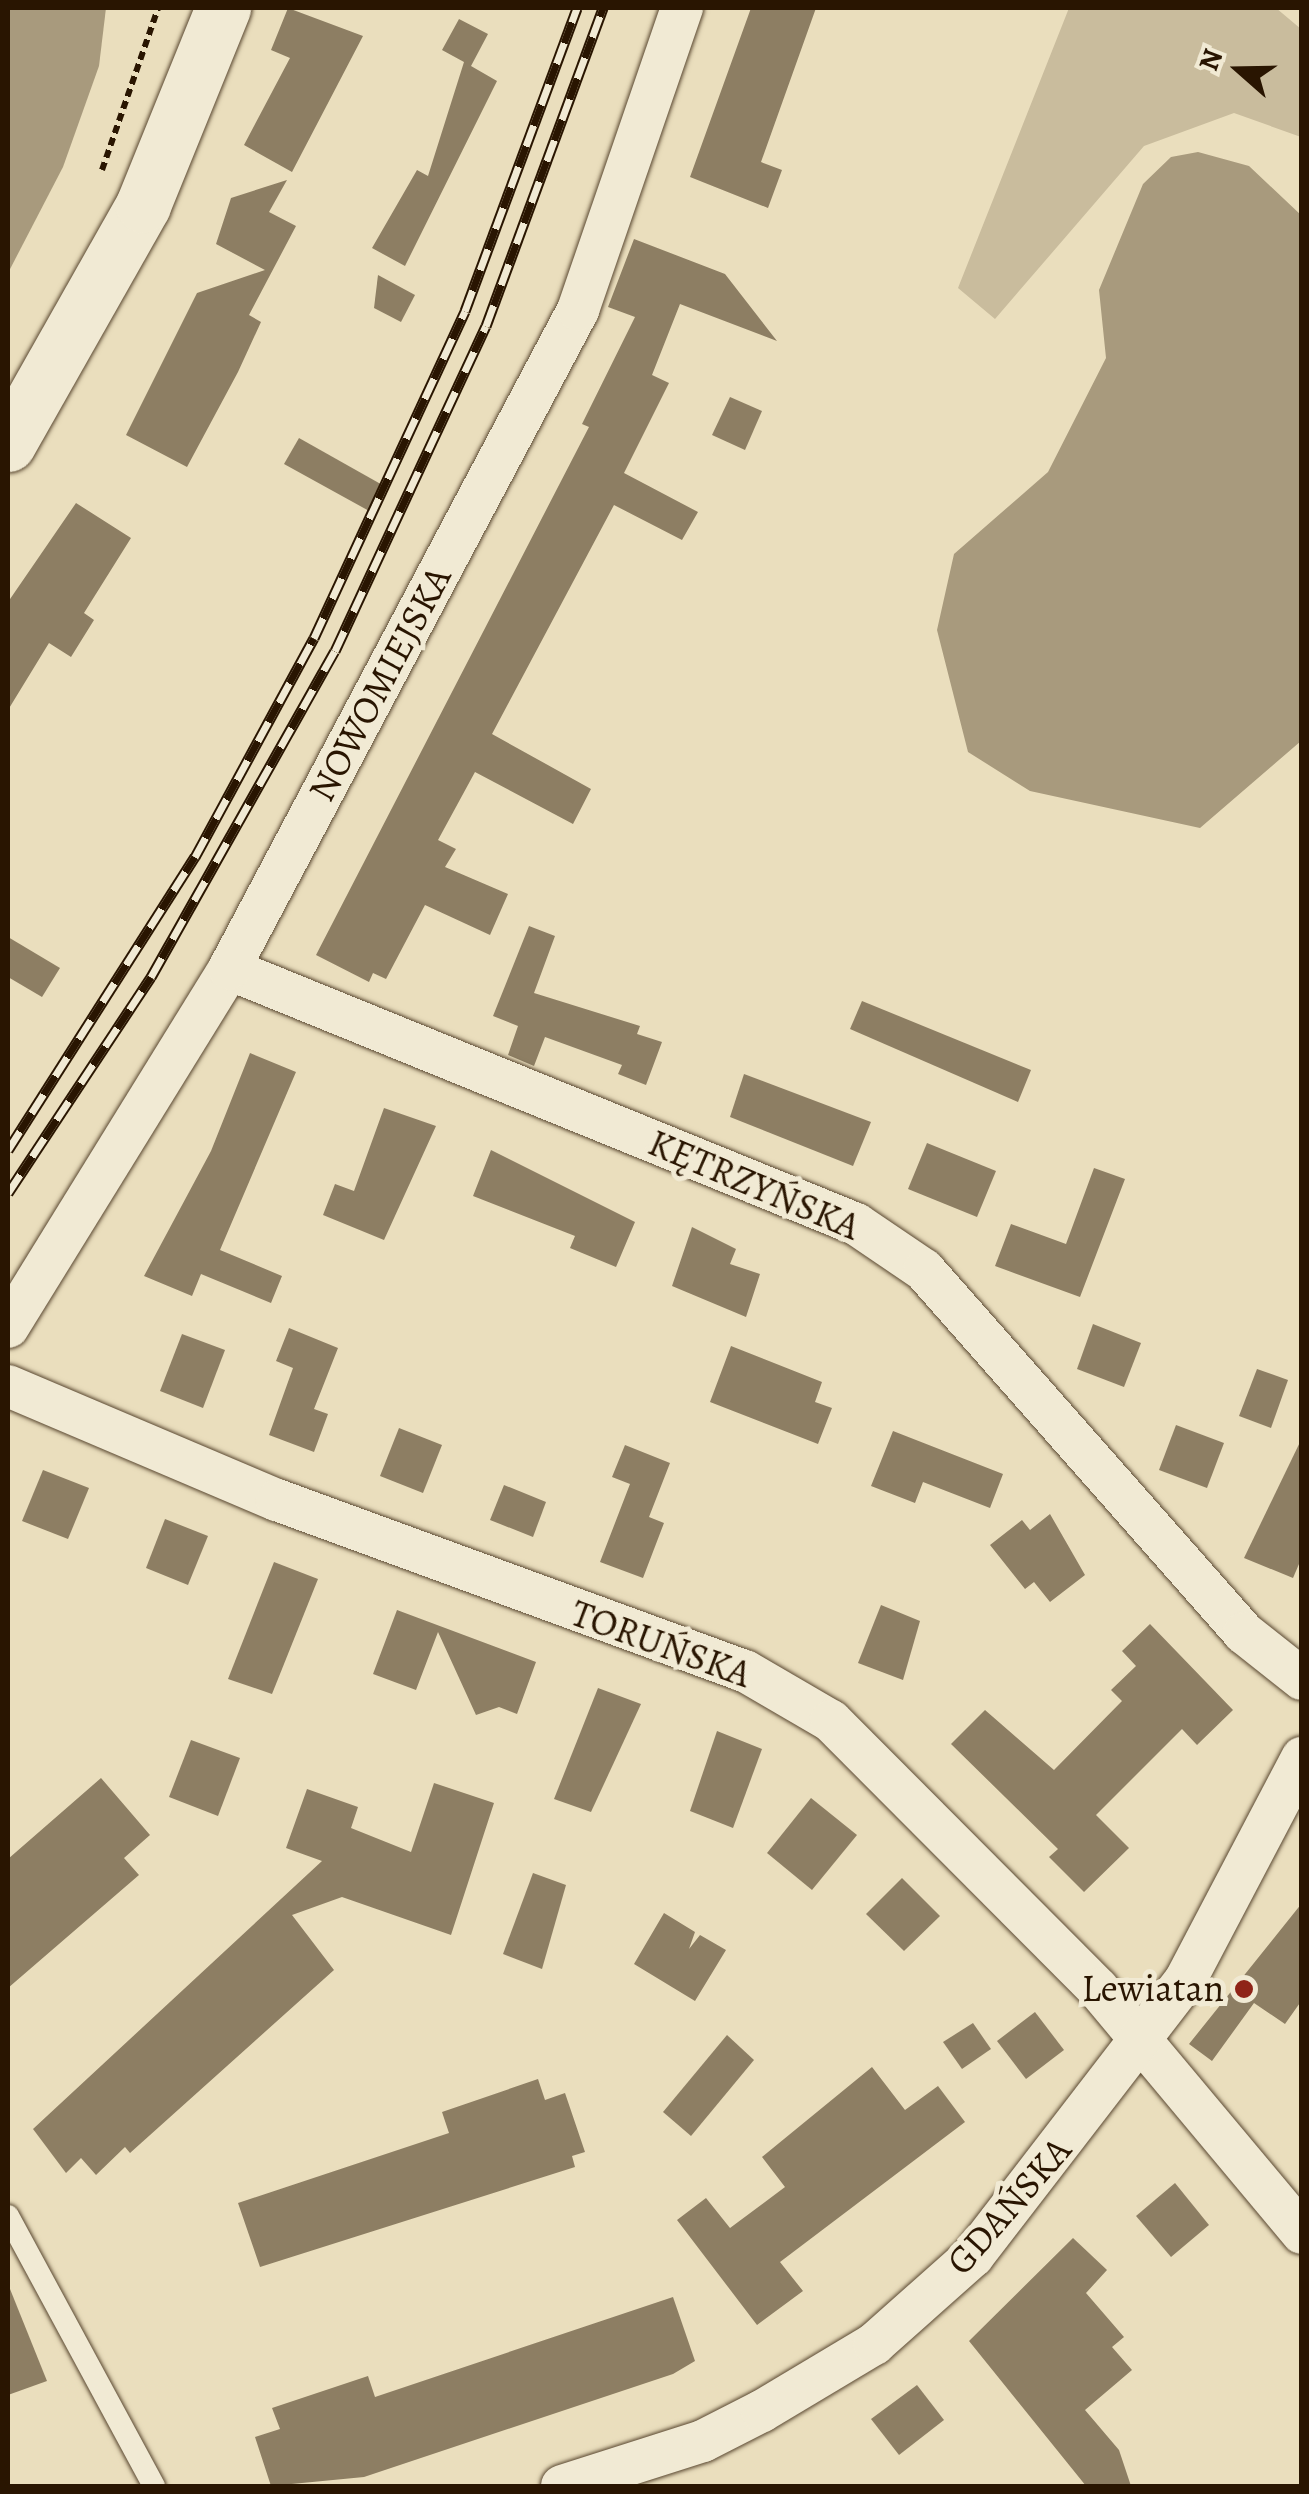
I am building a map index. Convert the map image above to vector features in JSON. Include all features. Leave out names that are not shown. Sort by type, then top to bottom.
[{"type":"street","points":[[8,444],[143,205],[223,8]]},
{"type":"street","name":"NOWOMIEJSKA","points":[[8,1327],[229,970],[578,310],[682,8]]},
{"type":"street","name":"KĘTRZYŃSKA","points":[[229,970],[856,1224],[924,1270],[1244,1633],[1302,1679]]},
{"type":"street","name":"TORUŃSKA","points":[[8,1386],[276,1500],[745,1670],[831,1721],[1140,2042],[1302,2232]]},
{"type":"street","name":"GDAŃSKA","points":[[562,2486],[703,2442],[874,2344],[972,2256],[1140,2042],[1216,1928],[1302,1758]]},
{"type":"lane","points":[[8,2216],[154,2486]]},
{"type":"path","points":[[98,182],[158,8]]},
{"type":"shaded area","points":[[8,8],[106,8],[99,66],[63,167],[8,273]]},
{"type":"shaded area","points":[[1069,8],[1276,8],[1301,29],[1301,137],[1234,113],[1144,146],[995,319],[958,288]]},
{"type":"shaded area","points":[[1198,152],[1249,166],[1302,216],[1301,741],[1200,828],[1030,791],[968,752],[937,630],[954,554],[1048,472],[1106,358],[1099,290],[1143,184],[1171,157]]},
{"type":"building","points":[[288,8],[363,36],[292,172],[244,145],[290,58],[271,50]]},
{"type":"building","points":[[751,8],[816,8],[761,162],[782,170],[768,208],[690,177]]},
{"type":"building","points":[[459,19],[488,34],[471,66],[497,81],[405,266],[372,248],[417,170],[428,176],[464,62],[442,50]]},
{"type":"building","points":[[287,180],[269,212],[296,226],[249,315],[261,322],[187,467],[126,435],[197,293],[265,270],[216,244],[231,198]]},
{"type":"building","points":[[634,239],[725,274],[777,341],[680,304],[652,375],[669,383],[624,473],[698,512],[682,540],[614,505],[492,734],[591,789],[573,824],[475,772],[438,840],[456,849],[445,867],[508,894],[490,935],[425,905],[386,979],[373,973],[369,982],[316,955],[589,427],[582,424],[635,317],[608,307]]},
{"type":"building","points":[[378,275],[415,295],[401,322],[374,308]]},
{"type":"building","points":[[730,397],[762,411],[745,450],[712,435]]},
{"type":"building","points":[[299,438],[386,487],[371,512],[284,464]]},
{"type":"building","points":[[76,503],[131,538],[84,613],[94,620],[71,657],[49,643],[8,710],[8,602]]},
{"type":"building","points":[[529,926],[555,936],[534,993],[640,1026],[637,1034],[662,1042],[646,1085],[618,1074],[622,1065],[545,1037],[534,1066],[508,1055],[518,1026],[493,1016]]},
{"type":"building","points":[[8,937],[60,968],[42,997],[8,977]]},
{"type":"building","points":[[862,1001],[1031,1070],[1018,1102],[850,1029]]},
{"type":"building","points":[[250,1053],[296,1072],[220,1250],[282,1276],[271,1303],[201,1274],[192,1296],[144,1276],[211,1151]]},
{"type":"building","points":[[744,1074],[871,1122],[853,1166],[730,1117]]},
{"type":"building","points":[[384,1108],[436,1126],[384,1240],[323,1215],[335,1184],[354,1191]]},
{"type":"building","points":[[927,1143],[996,1171],[977,1217],[908,1189]]},
{"type":"building","points":[[491,1150],[635,1222],[616,1267],[570,1248],[575,1236],[473,1196]]},
{"type":"building","points":[[1094,1168],[1125,1179],[1080,1297],[995,1266],[1011,1224],[1066,1244]]},
{"type":"building","points":[[692,1227],[736,1249],[730,1264],[760,1274],[746,1317],[672,1286]]},
{"type":"building","points":[[1093,1324],[1141,1343],[1124,1387],[1077,1369]]},
{"type":"building","points":[[289,1328],[338,1348],[314,1409],[328,1414],[314,1452],[269,1435],[293,1368],[276,1361]]},
{"type":"building","points":[[182,1334],[225,1350],[203,1408],[160,1391]]},
{"type":"building","points":[[731,1346],[822,1382],[815,1402],[832,1408],[818,1444],[710,1402]]},
{"type":"building","points":[[1257,1369],[1288,1380],[1271,1428],[1239,1416]]},
{"type":"building","points":[[1176,1425],[1224,1443],[1207,1488],[1159,1470]]},
{"type":"building","points":[[399,1428],[442,1445],[423,1493],[380,1476]]},
{"type":"building","points":[[893,1431],[1003,1474],[990,1508],[923,1482],[915,1503],[871,1486]]},
{"type":"building","points":[[1302,1438],[1302,1557],[1293,1578],[1244,1558]]},
{"type":"building","points":[[625,1445],[670,1463],[649,1517],[664,1523],[643,1578],[600,1562],[630,1484],[612,1477]]},
{"type":"building","points":[[43,1470],[89,1488],[68,1539],[22,1521]]},
{"type":"building","points":[[504,1485],[546,1502],[533,1537],[490,1520]]},
{"type":"building","points":[[1050,1514],[1085,1575],[1050,1602],[1034,1582],[1025,1589],[990,1545],[1022,1520],[1030,1530]]},
{"type":"building","points":[[165,1519],[208,1536],[188,1585],[146,1568]]},
{"type":"building","points":[[274,1562],[318,1579],[272,1694],[228,1679]]},
{"type":"building","points":[[881,1605],[920,1621],[903,1680],[858,1663]]},
{"type":"building","points":[[397,1610],[536,1662],[517,1714],[499,1707],[476,1715],[438,1632],[416,1690],[373,1674]]},
{"type":"building","points":[[1150,1624],[1233,1710],[1197,1745],[1182,1729],[1096,1815],[1129,1848],[1084,1892],[1049,1857],[1058,1849],[951,1744],[985,1710],[1054,1770],[1122,1701],[1111,1690],[1136,1666],[1122,1651]]},
{"type":"building","points":[[598,1688],[641,1704],[591,1812],[554,1799]]},
{"type":"building","points":[[717,1731],[762,1749],[733,1828],[690,1811]]},
{"type":"building","points":[[191,1740],[240,1758],[218,1816],[169,1797]]},
{"type":"building","points":[[101,1778],[150,1835],[124,1858],[139,1875],[8,1988],[8,1859]]},
{"type":"building","points":[[434,1783],[494,1803],[451,1935],[342,1897],[292,1915],[334,1970],[130,2153],[125,2147],[96,2175],[81,2158],[66,2173],[33,2129],[322,1861],[286,1848],[307,1789],[358,1807],[351,1828],[411,1852]]},
{"type":"building","points":[[811,1798],[857,1835],[812,1890],[767,1853]]},
{"type":"building","points":[[533,1873],[566,1885],[542,1969],[503,1954]]},
{"type":"building","points":[[902,1878],[940,1916],[904,1951],[866,1914]]},
{"type":"building","points":[[1302,1903],[1302,2000],[1285,2024],[1254,2003],[1212,2061],[1189,2044]]},
{"type":"building","points":[[664,1913],[695,1932],[689,1949],[700,1935],[726,1950],[695,2001],[634,1964]]},
{"type":"building","points":[[1035,2012],[1064,2050],[1026,2079],[997,2041]]},
{"type":"building","points":[[973,2023],[991,2049],[962,2069],[943,2042]]},
{"type":"building","points":[[727,2035],[754,2060],[691,2136],[663,2112]]},
{"type":"building","points":[[872,2067],[905,2110],[938,2086],[965,2122],[780,2262],[803,2291],[757,2325],[677,2220],[706,2198],[730,2228],[785,2187],[762,2157]]},
{"type":"building","points":[[538,2079],[545,2100],[565,2093],[585,2152],[572,2156],[575,2167],[260,2267],[238,2203],[449,2133],[442,2112]]},
{"type":"building","points":[[1175,2183],[1209,2225],[1171,2257],[1136,2216]]},
{"type":"building","points":[[1073,2238],[1107,2270],[1086,2293],[1124,2337],[1112,2347],[1132,2370],[1085,2410],[1119,2450],[1131,2486],[1086,2486],[969,2341]]},
{"type":"building","points":[[8,2284],[47,2381],[8,2395]]},
{"type":"building","points":[[673,2297],[695,2361],[673,2374],[364,2477],[271,2486],[255,2437],[280,2429],[272,2408],[368,2376],[375,2397]]},
{"type":"building","points":[[917,2385],[944,2420],[899,2455],[871,2419]]},
{"type":"railway","points":[[8,1150],[195,857],[314,638],[465,311],[577,8]]},
{"type":"railway","points":[[8,1193],[151,977],[335,651],[486,326],[603,8]]},
{"type":"place","name":"Lewiatan","points":[[1244,1989]]}]
